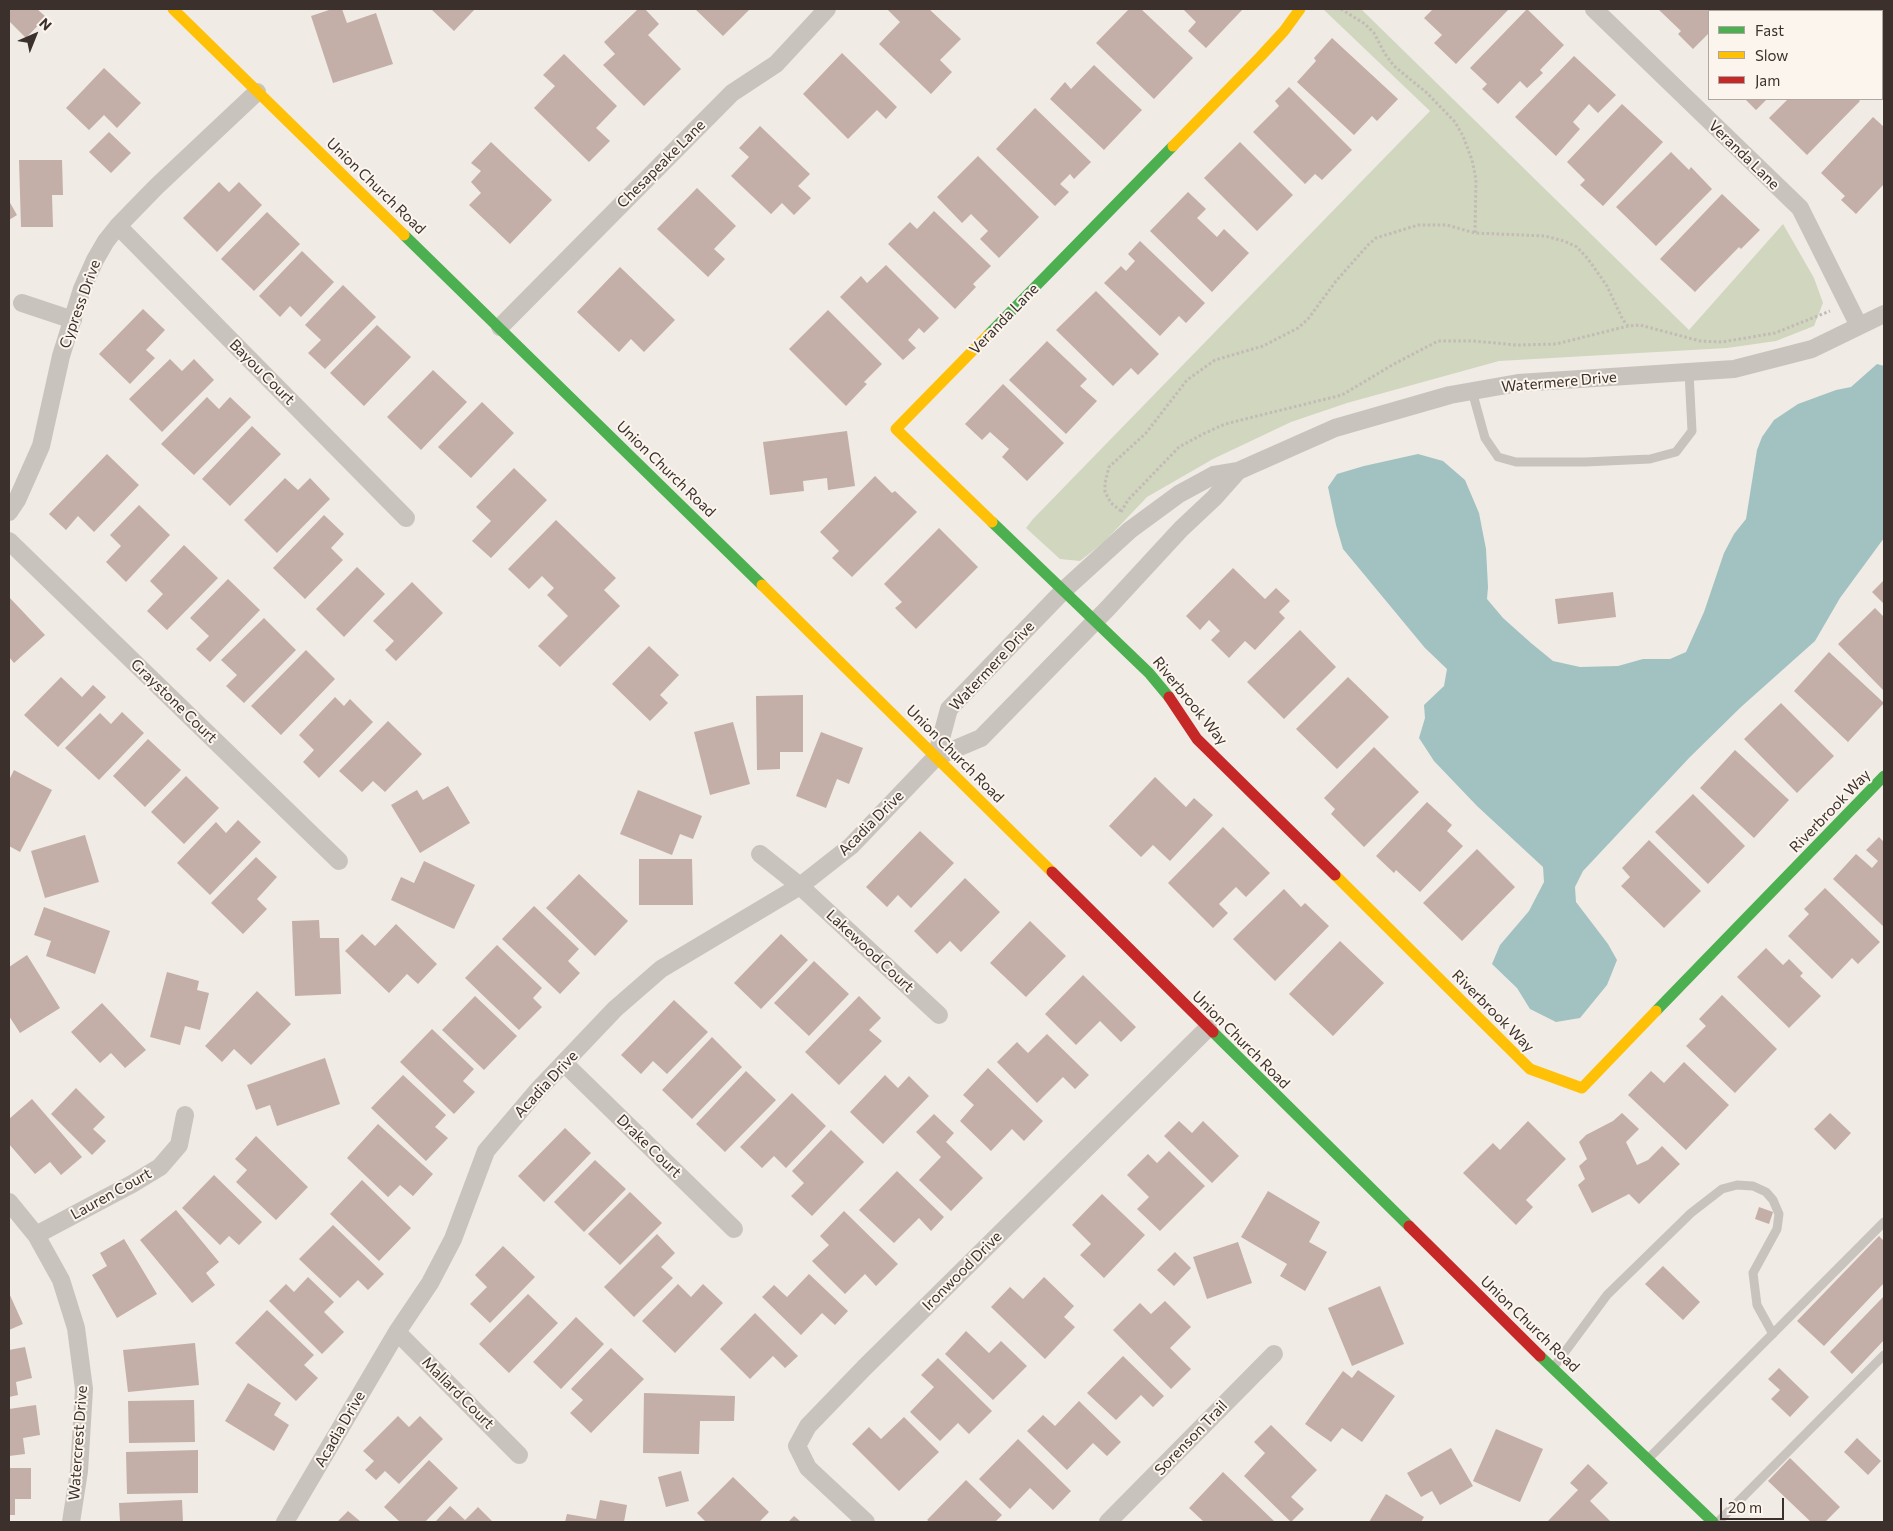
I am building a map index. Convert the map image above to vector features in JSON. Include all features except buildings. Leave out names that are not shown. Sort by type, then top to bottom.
[{"type":"street","name":"Union Church Road","points":[[173,9],[500,327],[1208,1028],[1712,1522]]},
{"type":"street","name":"Chesapeake Lane","points":[[500,327],[732,93],[776,64],[827,9]]},
{"type":"street","name":"Veranda Lane","points":[[1095,620],[896,429],[1261,56],[1284,31],[1300,9]]},
{"type":"street","name":"Veranda Lane","points":[[1594,9],[1800,208],[1859,326]]},
{"type":"street","name":"Cypress Drive","points":[[9,512],[17,500],[41,446],[61,356],[82,289],[95,260],[118,226],[156,187],[257,92]]},
{"type":"street","name":"Bayou Court","points":[[118,226],[406,518]]},
{"type":"street","points":[[22,303],[73,320]]},
{"type":"street","name":"Watermere Drive","points":[[936,757],[949,709],[1064,590],[1130,530],[1179,494],[1214,475],[1238,470],[1335,428],[1450,395],[1518,383],[1734,369],[1812,349],[1884,314]]},
{"type":"street","name":"Watermere Drive","points":[[936,757],[981,738],[1181,529],[1214,498],[1238,470]]},
{"type":"street","name":"Graystone Court","points":[[9,541],[339,861]]},
{"type":"street","name":"Riverbrook Way","points":[[1095,620],[1149,673],[1171,700],[1197,739],[1530,1069],[1582,1088],[1884,776]]},
{"type":"street","name":"Acadia Drive","points":[[285,1522],[397,1332],[430,1283],[453,1239],[486,1151],[537,1091],[615,1009],[661,970],[800,886],[852,846],[936,757]]},
{"type":"street","name":"Lakewood Court","points":[[760,854],[800,886],[939,1016]]},
{"type":"street","name":"Ironwood Drive","points":[[866,1522],[808,1468],[797,1446],[808,1426],[864,1368],[1208,1028]]},
{"type":"street","name":"Drake Court","points":[[564,1064],[734,1229]]},
{"type":"street","name":"Lauren Court","points":[[36,1235],[160,1167],[179,1145],[185,1115]]},
{"type":"street","name":"Watercrest Drive","points":[[9,1202],[36,1235],[61,1280],[76,1328],[84,1389],[79,1471],[71,1522]]},
{"type":"street","name":"Mallard Court","points":[[397,1332],[519,1455]]},
{"type":"street","name":"Sorenson Trail","points":[[1108,1522],[1274,1354]]},
{"type":"lane","points":[[1472,391],[1486,438],[1498,458],[1516,462],[1584,462],[1650,459],[1676,452],[1692,431],[1689,372]]},
{"type":"lane","points":[[1553,1368],[1607,1296],[1691,1213],[1722,1189],[1737,1185],[1754,1186],[1766,1192],[1773,1200],[1779,1214],[1777,1229],[1752,1274],[1757,1305],[1773,1334]]},
{"type":"lane","points":[[1648,1460],[1884,1222]]},
{"type":"lane","points":[[1718,1522],[1884,1355]]},
{"type":"path","points":[[1341,9],[1365,24],[1374,33],[1394,66],[1427,93],[1455,122],[1463,136],[1472,160],[1476,180],[1476,233]]},
{"type":"path","points":[[1121,511],[1111,503],[1105,492],[1105,483],[1110,467],[1146,433],[1187,380],[1215,360],[1263,346],[1298,328],[1308,319],[1336,280],[1376,238],[1418,225],[1447,225],[1476,233],[1545,236],[1571,244],[1578,247],[1603,280],[1623,320],[1628,326],[1640,325],[1700,341],[1722,342],[1775,333],[1848,304]]},
{"type":"green space","points":[[1323,9],[1361,9],[1689,330],[1783,224],[1814,278],[1823,303],[1814,326],[1776,341],[1727,348],[1499,361],[1347,403],[1291,422],[1213,459],[1147,497],[1104,542],[1080,561],[1060,559],[1026,528],[1033,519],[1430,111]]},
{"type":"water","points":[[1877,364],[1884,366],[1884,538],[1840,598],[1815,641],[1741,707],[1690,757],[1583,871],[1575,887],[1576,902],[1608,944],[1617,960],[1607,985],[1580,1018],[1556,1022],[1530,1009],[1517,988],[1492,964],[1500,945],[1529,911],[1544,882],[1543,867],[1477,806],[1434,761],[1419,738],[1425,718],[1424,705],[1444,686],[1447,669],[1425,648],[1343,549],[1328,487],[1337,474],[1364,466],[1418,454],[1443,461],[1465,480],[1479,513],[1486,549],[1487,599],[1503,618],[1531,643],[1553,661],[1580,667],[1618,666],[1643,659],[1670,659],[1686,652],[1704,612],[1724,553],[1734,534],[1746,519],[1757,450],[1762,437],[1774,420],[1798,404],[1836,390],[1851,387]]},
{"type":"traffic: fast","points":[[988,335],[1173,146]]},
{"type":"traffic: fast","points":[[404,235],[762,585]]},
{"type":"traffic: fast","points":[[992,522],[1149,673],[1169,697]]},
{"type":"traffic: fast","points":[[1656,1011],[1884,776]]},
{"type":"traffic: fast","points":[[1213,1032],[1409,1226]]},
{"type":"traffic: fast","points":[[1540,1356],[1713,1522]]},
{"type":"traffic: slow","points":[[173,9],[404,235]]},
{"type":"traffic: slow","points":[[1173,146],[1261,56],[1284,31],[1300,9]]},
{"type":"traffic: slow","points":[[988,335],[896,429],[992,522]]},
{"type":"traffic: slow","points":[[762,585],[1052,872]]},
{"type":"traffic: slow","points":[[1335,875],[1530,1069],[1582,1088],[1656,1011]]},
{"type":"traffic: jam","points":[[1169,697],[1197,739],[1335,875]]},
{"type":"traffic: jam","points":[[1052,872],[1213,1032]]},
{"type":"traffic: jam","points":[[1409,1226],[1540,1356]]}]
